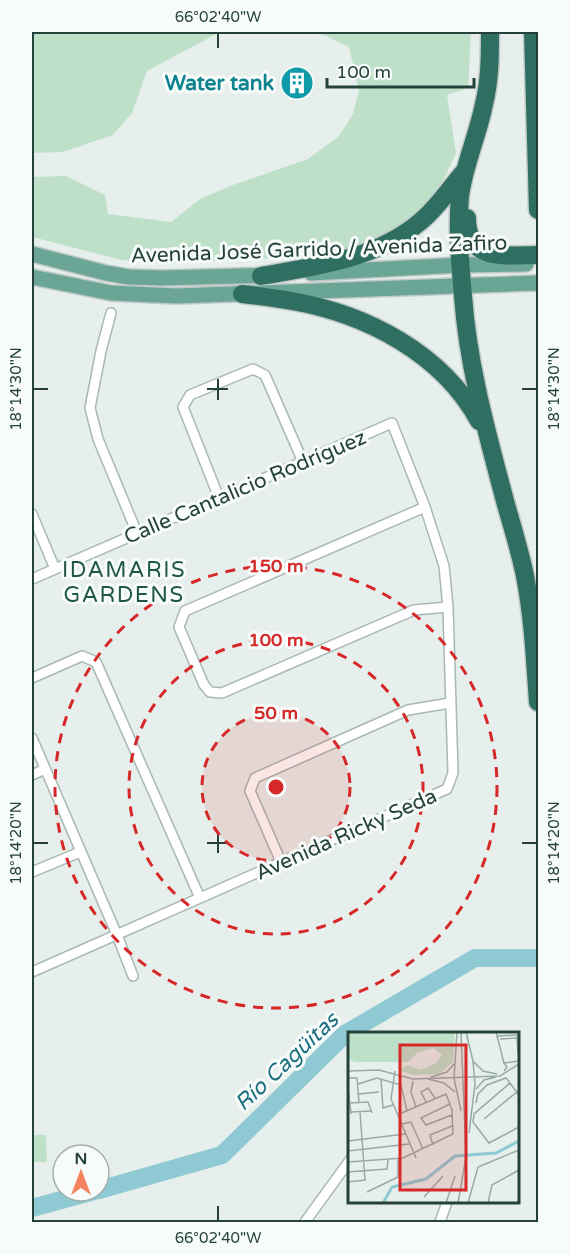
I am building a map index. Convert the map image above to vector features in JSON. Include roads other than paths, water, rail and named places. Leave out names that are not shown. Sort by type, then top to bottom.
[{"type":"highway","points":[[490,32],[489,76],[484,104],[460,196],[462,287],[473,374],[525,574],[538,702]]},
{"type":"highway","points":[[533,32],[538,210]]},
{"type":"highway","points":[[467,168],[467,226],[471,239],[498,260],[538,255]]},
{"type":"highway","points":[[261,276],[336,263],[370,251],[406,233],[437,206],[467,168]]},
{"type":"highway","points":[[242,294],[293,301],[342,314],[380,330],[411,347],[434,365],[462,395],[488,437]]},
{"type":"main road","name":"Avenida José Garrido / Avenida Zafiro","points":[[32,254],[106,273],[129,277],[163,278],[261,276],[461,265],[498,260],[538,264]]},
{"type":"main road","name":"Avenida José Garrido / Avenida Zafiro","points":[[32,277],[111,293],[176,296],[538,283]]},
{"type":"street","points":[[111,313],[90,408],[98,439],[137,533]]},
{"type":"street","points":[[219,498],[183,407],[190,395],[228,378],[254,369],[266,375],[303,462]]},
{"type":"street","name":"Calle Cantalicio Rodríguez","points":[[32,579],[393,423]]},
{"type":"street","name":"Avenida Ricky Seda","points":[[32,972],[447,789],[453,773],[444,566],[425,507],[393,423]]},
{"type":"street","points":[[425,507],[185,611],[179,627],[204,685],[210,692],[222,693],[414,610],[447,607]]},
{"type":"street","points":[[32,514],[55,569]]},
{"type":"street","points":[[32,678],[82,656],[96,662],[200,898]]},
{"type":"street","points":[[281,862],[250,791],[255,778],[408,710],[450,703]]},
{"type":"street","points":[[32,738],[133,976]]},
{"type":"street","points":[[32,775],[45,769]]},
{"type":"street","points":[[32,872],[80,852]]},
{"type":"street","points":[[305,1222],[348,1163]]},
{"type":"street","points":[[440,1222],[447,1203]]},
{"type":"waterway","name":"Río Cagüitas","points":[[348,1032],[475,958],[538,958]]},
{"type":"waterway","name":"Río Cagüitas","points":[[111,1187],[222,1155],[348,1032]]},
{"type":"waterway","name":"Río Cagüitas","points":[[32,1208],[51,1203]]},
{"type":"place","name":"Water tank","points":[[297,83]]},
{"type":"district","name":"IDAMARIS GARDENS","points":[[124,582]]}]
